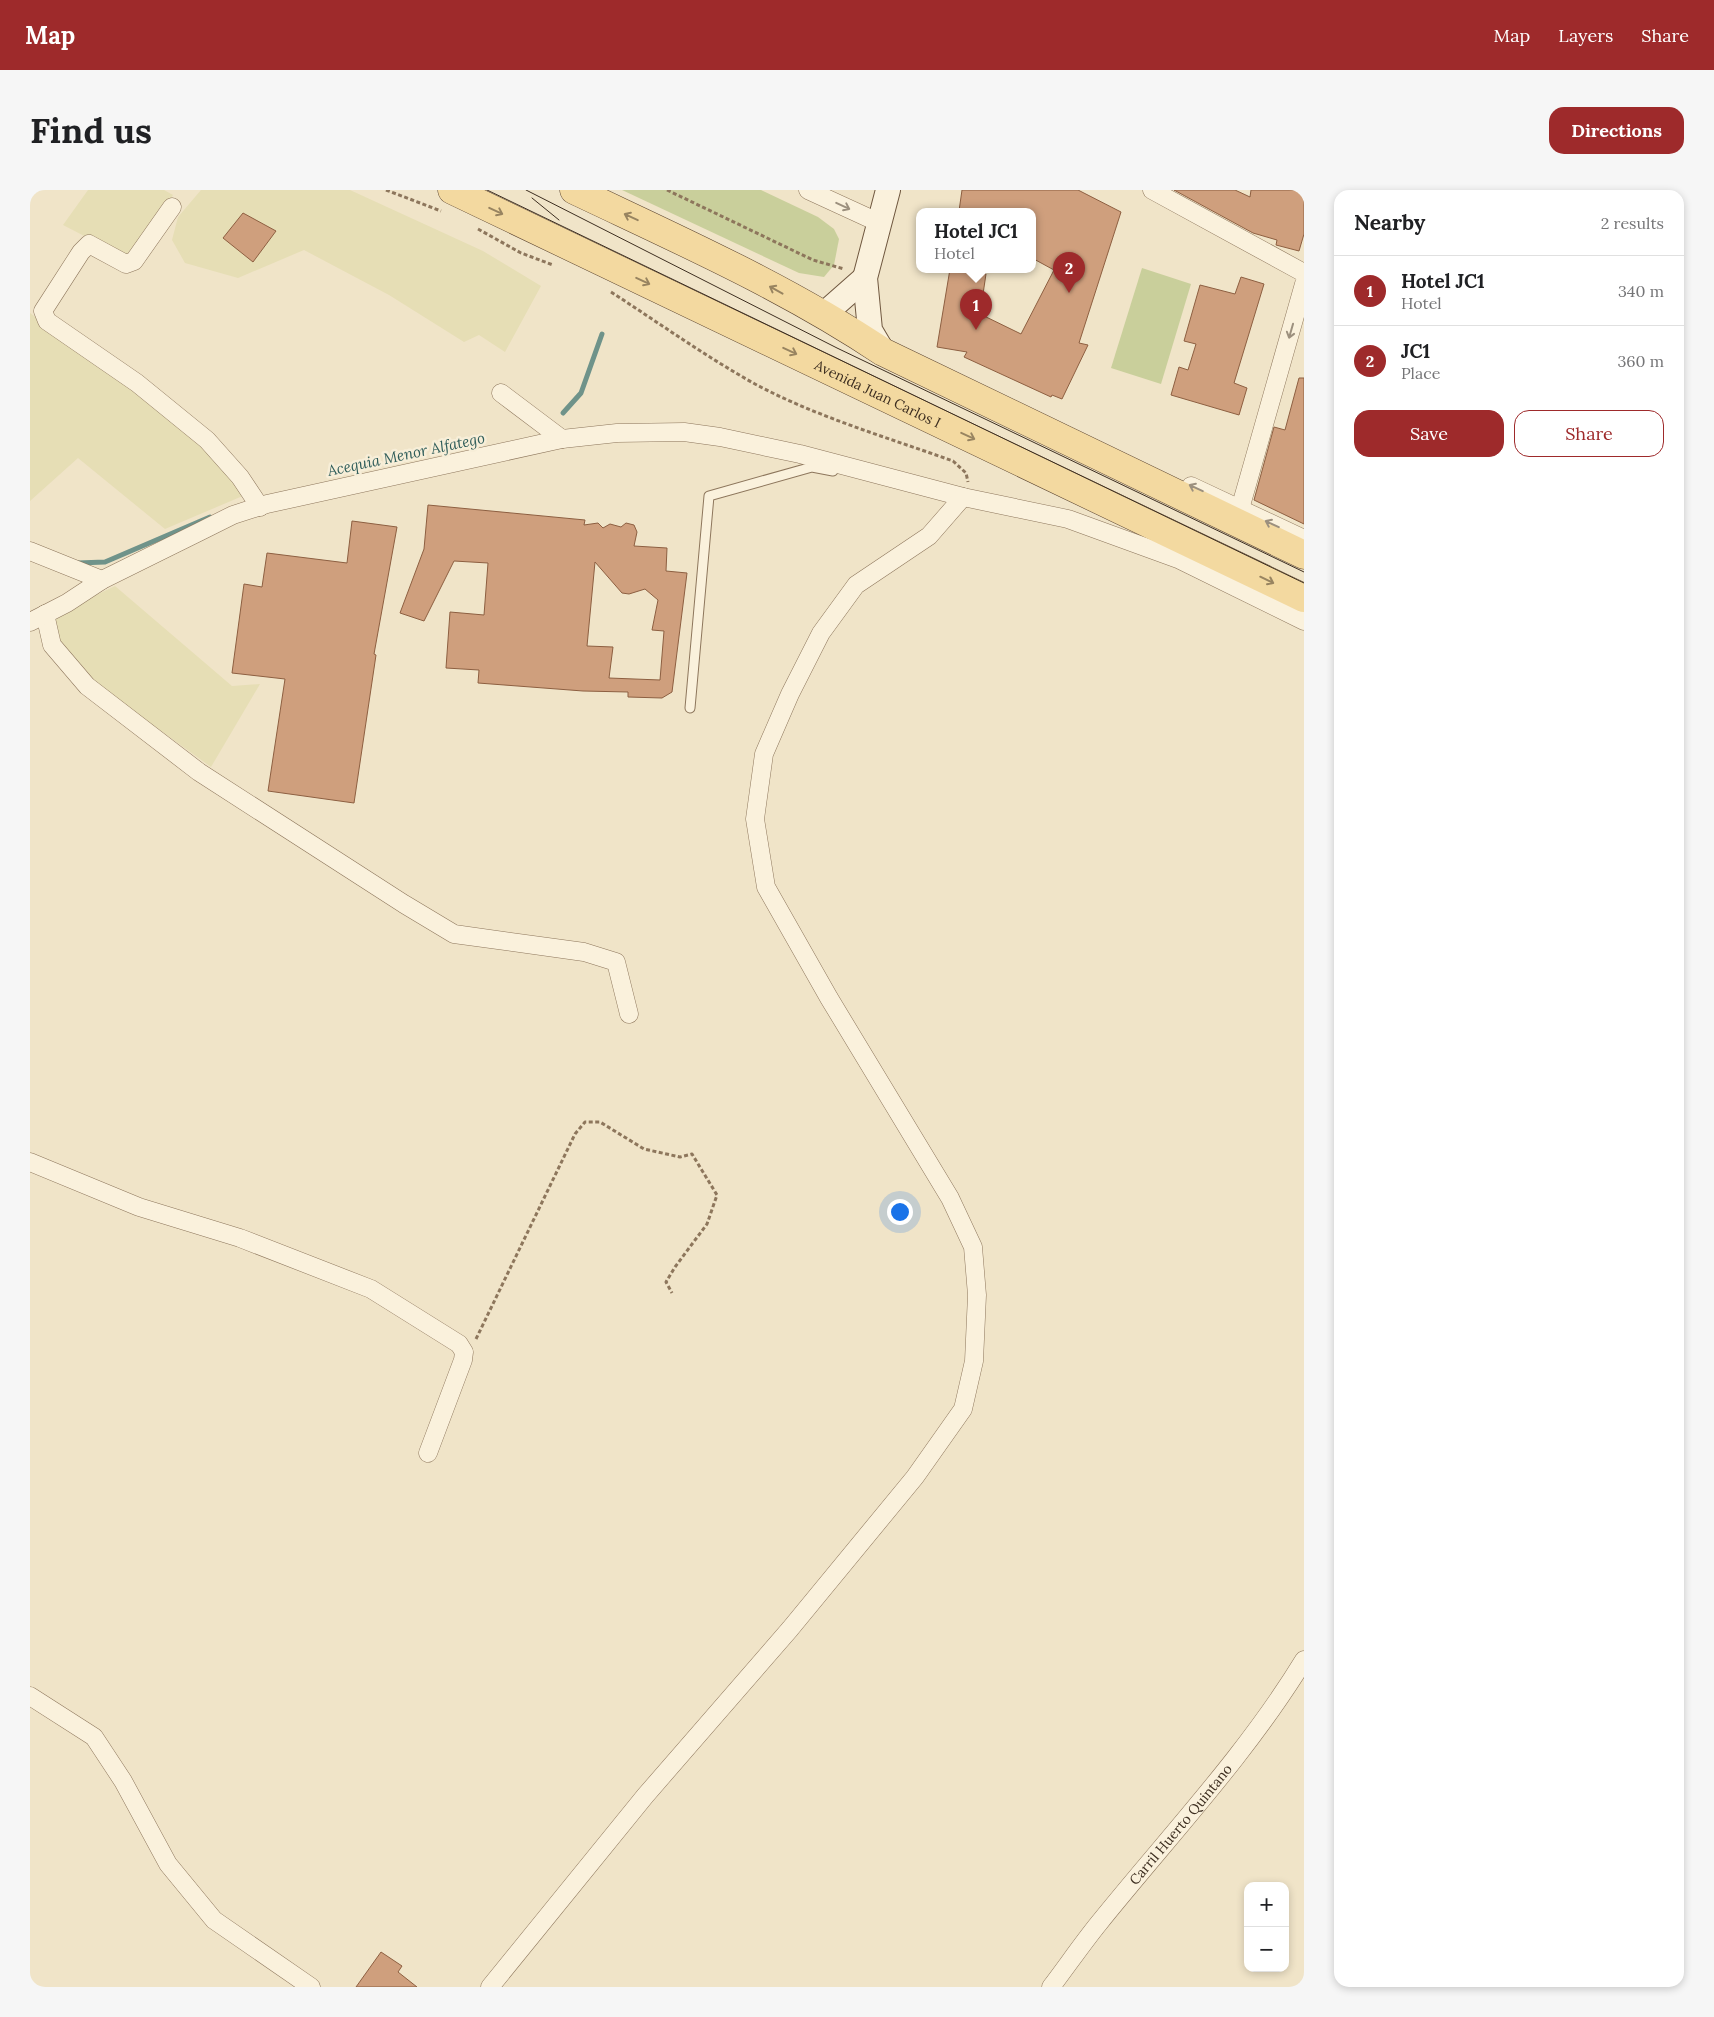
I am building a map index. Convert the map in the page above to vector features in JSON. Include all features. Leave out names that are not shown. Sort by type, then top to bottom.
[{"type":"main road","points":[[574,190],[732,265],[823,315],[1304,555]]},
{"type":"main road","name":"Avenida Juan Carlos I","points":[[451,202],[1304,598]]},
{"type":"street","points":[[808,190],[871,219],[880,221]]},
{"type":"street","points":[[888,190],[866,278],[867,337],[891,344],[1304,539]]},
{"type":"street","points":[[1152,190],[1304,273]]},
{"type":"street","points":[[172,207],[134,261],[126,264],[88,244],[43,310],[47,321],[137,383],[206,440],[240,477],[260,506]]},
{"type":"street","points":[[823,315],[866,278]]},
{"type":"street","points":[[1240,509],[1304,284]]},
{"type":"street","points":[[501,394],[562,438]]},
{"type":"street","points":[[629,1014],[616,962],[584,952],[454,934],[199,772],[86,686],[52,645],[38,618],[67,603],[102,580],[234,516],[260,506],[562,438],[617,433],[684,432],[761,445],[963,497],[1068,519],[1169,556],[1304,621]]},
{"type":"street","points":[[490,1987],[645,1796],[790,1630],[915,1477],[963,1409],[974,1361],[977,1295],[973,1247],[950,1198],[829,998],[766,887],[755,819],[764,754],[790,694],[821,633],[856,584],[929,536],[963,497]]},
{"type":"street","points":[[30,552],[102,580]]},
{"type":"street","points":[[30,1162],[139,1207],[240,1238],[371,1289],[460,1344],[464,1352],[463,1360],[428,1453]]},
{"type":"street","name":"Carril Huerto Quintano","points":[[1051,1987],[1098,1924],[1217,1781],[1281,1698],[1304,1660]]},
{"type":"street","points":[[30,1696],[94,1736],[123,1781],[168,1864],[214,1920],[312,1987]]},
{"type":"lane","points":[[690,708],[709,496],[812,467],[836,471],[850,468]]},
{"type":"path","points":[[386,190],[451,202]]},
{"type":"path","points":[[667,190],[813,260],[834,265],[866,278]]},
{"type":"path","points":[[474,226],[521,253],[561,268]]},
{"type":"path","points":[[606,290],[644,313],[674,335],[756,384],[813,411],[953,461],[960,466],[968,480],[963,497]]},
{"type":"path","points":[[464,1352],[473,1346],[575,1134],[585,1122],[600,1122],[644,1148],[680,1157],[692,1154],[717,1195],[706,1224],[666,1282],[672,1293]]},
{"type":"shaded area","points":[[88,190],[164,190],[173,195],[132,255],[121,255],[63,225]]},
{"type":"shaded area","points":[[201,190],[350,190],[483,251],[541,286],[505,352],[479,335],[464,342],[389,295],[304,250],[238,278],[185,263],[172,240],[178,217]]},
{"type":"shaded area","points":[[30,313],[198,439],[245,495],[165,529],[78,458],[30,501]]},
{"type":"shaded area","points":[[115,586],[232,686],[260,684],[211,767],[88,678],[59,643],[53,616]]},
{"type":"green space","points":[[622,190],[761,190],[818,217],[834,229],[839,239],[834,265],[824,277],[799,273]]},
{"type":"green space","points":[[1142,268],[1191,284],[1161,384],[1111,368]]},
{"type":"building","points":[[962,190],[1078,190],[1121,212],[1079,343],[1088,345],[1062,399],[1052,395],[1051,397],[964,357],[967,352],[937,347],[949,273],[986,274],[980,314],[1021,334],[1054,270],[1036,260],[1036,208],[959,208]]},
{"type":"building","points":[[1174,190],[1235,190],[1250,197],[1251,190],[1304,190],[1304,234],[1299,251],[1276,245],[1277,240],[1253,233]]},
{"type":"building","points":[[243,213],[276,231],[253,262],[223,238]]},
{"type":"building","points":[[1241,277],[1264,284],[1234,383],[1247,388],[1239,415],[1171,395],[1179,367],[1188,370],[1196,344],[1184,341],[1200,285],[1235,294]]},
{"type":"building","points":[[1299,378],[1304,378],[1304,524],[1254,500],[1274,427],[1285,430]]},
{"type":"building","points":[[428,505],[585,520],[584,525],[598,523],[603,528],[610,524],[621,527],[626,523],[634,525],[637,532],[634,546],[667,548],[666,571],[687,573],[672,692],[662,698],[628,697],[628,692],[583,691],[478,683],[479,670],[446,668],[450,612],[484,615],[488,563],[454,561],[424,621],[400,613],[424,549]],"holes":[[[595,562],[622,593],[629,594],[645,589],[658,600],[652,630],[664,631],[660,680],[609,678],[613,647],[587,646]]]},
{"type":"building","points":[[352,521],[397,527],[374,654],[376,655],[354,803],[268,791],[285,679],[232,673],[244,584],[262,587],[267,553],[347,563]]},
{"type":"building","points":[[381,1952],[402,1966],[398,1972],[417,1987],[356,1987]]},
{"type":"waterway","name":"Acequia Menor Alfatego","points":[[563,413],[581,393],[602,334]]},
{"type":"waterway","name":"Acequia Menor Alfatego","points":[[78,563],[105,562],[210,517]]},
{"type":"tram line","points":[[487,190],[1304,583]]},
{"type":"tram line","points":[[526,190],[837,348],[1304,572]]},
{"type":"tram line","points":[[532,198],[559,220]]},
{"type":"place","name":"JC1","points":[[1069,293]]},
{"type":"place","name":"Hotel JC1","points":[[976,330]]}]
